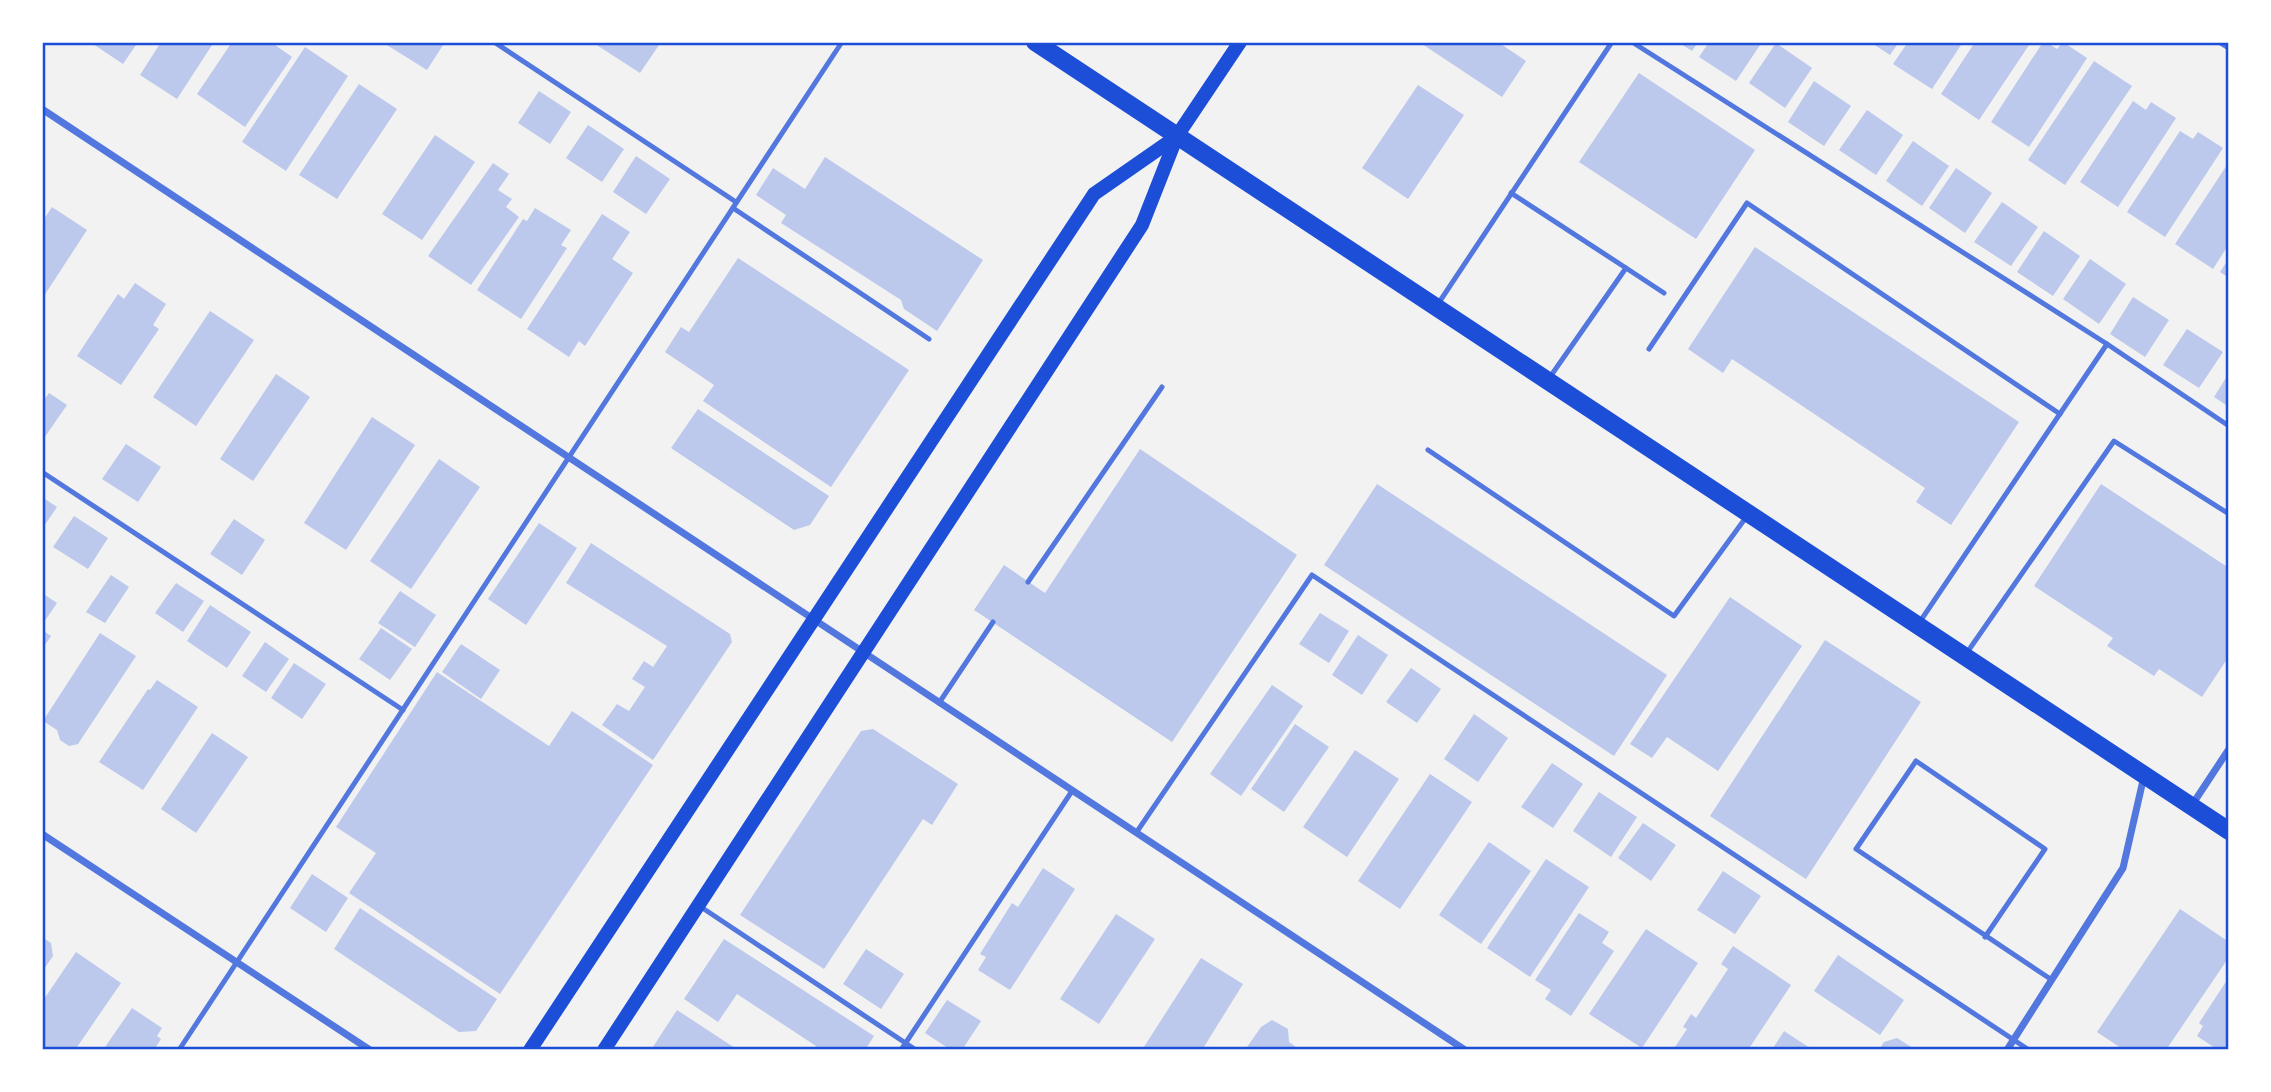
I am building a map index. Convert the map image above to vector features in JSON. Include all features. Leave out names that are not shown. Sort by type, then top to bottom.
[{"type":"main road","points":[[1035,42],[2229,831]]},
{"type":"main road","points":[[604,1050],[1142,225],[1177,136],[1240,42]]},
{"type":"main road","points":[[530,1050],[1094,194],[1177,136]]},
{"type":"street","points":[[2221,42],[2229,47]]},
{"type":"street","points":[[42,108],[1465,1050]]},
{"type":"street","points":[[2191,806],[2229,749]]},
{"type":"street","points":[[2007,1050],[2123,869],[2144,775]]},
{"type":"street","points":[[42,834],[370,1050]]},
{"type":"lane","points":[[494,42],[929,339]]},
{"type":"lane","points":[[179,1050],[842,42]]},
{"type":"lane","points":[[1436,307],[1612,42]]},
{"type":"lane","points":[[1632,42],[2107,344],[2229,426]]},
{"type":"lane","points":[[1511,193],[1664,293]]},
{"type":"lane","points":[[1649,349],[1747,203],[2060,414]]},
{"type":"lane","points":[[1548,380],[1626,268]]},
{"type":"lane","points":[[1918,625],[2107,344]]},
{"type":"lane","points":[[1028,582],[1162,387]]},
{"type":"lane","points":[[1965,656],[2114,441],[2229,514]]},
{"type":"lane","points":[[1428,450],[1674,615],[1749,514]]},
{"type":"lane","points":[[42,472],[403,710]]},
{"type":"lane","points":[[1136,833],[1312,575],[2029,1050]]},
{"type":"lane","points":[[939,703],[993,622]]},
{"type":"lane","points":[[1985,937],[2045,849],[1916,761],[1856,849],[1985,937],[2052,980]]},
{"type":"lane","points":[[901,1050],[1072,790]]},
{"type":"lane","points":[[698,905],[916,1050]]},
{"type":"building","points":[[90,42],[138,42],[123,64]]},
{"type":"building","points":[[161,42],[214,42],[177,99],[140,75]]},
{"type":"building","points":[[232,42],[271,42],[292,57],[245,127],[197,94]]},
{"type":"building","points":[[382,42],[445,42],[427,70]]},
{"type":"building","points":[[592,42],[661,42],[640,73]]},
{"type":"building","points":[[1419,42],[1498,42],[1526,61],[1502,97]]},
{"type":"building","points":[[1678,42],[1698,42],[1692,51]]},
{"type":"building","points":[[1709,42],[1762,42],[1736,81],[1699,57]]},
{"type":"building","points":[[1870,42],[1899,42],[1890,55]]},
{"type":"building","points":[[1908,42],[1963,42],[1932,89],[1893,64]]},
{"type":"building","points":[[1975,42],[2031,42],[1979,120],[1941,94]]},
{"type":"building","points":[[2043,42],[2057,49],[2063,42],[2087,58],[2029,147],[1991,122]]},
{"type":"building","points":[[1776,43],[1812,68],[1785,108],[1749,83]]},
{"type":"building","points":[[305,47],[348,76],[286,171],[242,142]]},
{"type":"building","points":[[2094,61],[2132,86],[2065,185],[2028,160]]},
{"type":"building","points":[[1639,73],[1755,150],[1696,239],[1579,162]]},
{"type":"building","points":[[1814,81],[1851,106],[1824,146],[1788,122]]},
{"type":"building","points":[[359,84],[397,109],[337,199],[299,175]]},
{"type":"building","points":[[1418,85],[1464,115],[1408,199],[1362,168]]},
{"type":"building","points":[[539,91],[571,112],[550,144],[518,123]]},
{"type":"building","points":[[2133,101],[2146,110],[2151,102],[2176,118],[2118,207],[2080,182]]},
{"type":"building","points":[[1867,110],[1903,135],[1876,175],[1839,150]]},
{"type":"building","points":[[588,125],[624,149],[602,182],[566,158]]},
{"type":"building","points":[[2180,131],[2193,139],[2198,132],[2223,148],[2165,237],[2127,212]]},
{"type":"building","points":[[435,135],[475,162],[422,240],[382,214]]},
{"type":"building","points":[[1913,141],[1949,166],[1922,206],[1886,181]]},
{"type":"building","points":[[636,156],[670,179],[646,214],[613,192]]},
{"type":"building","points":[[825,157],[983,260],[937,331],[904,309],[901,300],[781,223],[786,215],[756,195],[773,168],[805,189]]},
{"type":"building","points":[[2229,162],[2229,244],[2213,269],[2175,244]]},
{"type":"building","points":[[493,163],[509,174],[498,190],[512,199],[506,207],[519,217],[471,285],[428,256]]},
{"type":"building","points":[[1956,168],[1992,193],[1965,233],[1929,208]]},
{"type":"building","points":[[2002,202],[2038,227],[2011,266],[1974,242]]},
{"type":"building","points":[[52,207],[87,230],[42,299],[42,222]]},
{"type":"building","points":[[535,208],[571,230],[561,245],[567,248],[521,319],[477,290],[523,219],[527,221]]},
{"type":"building","points":[[602,214],[630,232],[612,259],[633,273],[585,346],[579,341],[569,357],[527,329]]},
{"type":"building","points":[[2044,231],[2080,256],[2053,296],[2017,272]]},
{"type":"building","points":[[1755,247],[2019,422],[1951,525],[1916,502],[1925,488],[1732,359],[1723,373],[1688,349]]},
{"type":"building","points":[[738,258],[909,370],[831,487],[703,401],[714,385],[665,352],[681,327],[689,332]]},
{"type":"building","points":[[2229,258],[2229,278],[2220,272]]},
{"type":"building","points":[[2090,259],[2126,284],[2099,324],[2063,299]]},
{"type":"building","points":[[135,283],[166,304],[153,325],[159,329],[121,385],[77,356],[118,294],[124,299]]},
{"type":"building","points":[[2133,297],[2169,320],[2145,357],[2110,334]]},
{"type":"building","points":[[210,311],[254,340],[196,426],[153,397]]},
{"type":"building","points":[[2187,329],[2223,352],[2199,388],[2163,365]]},
{"type":"building","points":[[2229,373],[2229,407],[2214,397]]},
{"type":"building","points":[[276,374],[310,397],[253,481],[220,459]]},
{"type":"building","points":[[49,393],[67,405],[42,441],[42,403]]},
{"type":"building","points":[[698,409],[829,496],[810,525],[794,530],[671,448]]},
{"type":"building","points":[[372,417],[415,445],[346,550],[304,523]]},
{"type":"building","points":[[126,444],[161,467],[138,502],[102,479]]},
{"type":"building","points":[[1140,449],[1297,555],[1172,742],[974,610],[1004,565],[1045,593]]},
{"type":"building","points":[[439,459],[480,487],[411,589],[370,561]]},
{"type":"building","points":[[1377,484],[1667,675],[1614,756],[1324,565]]},
{"type":"building","points":[[2101,484],[2229,568],[2229,656],[2202,697],[2159,669],[2154,676],[2107,646],[2113,638],[2034,586]]},
{"type":"building","points":[[42,497],[57,507],[42,529]]},
{"type":"building","points":[[74,516],[108,538],[88,569],[53,547]]},
{"type":"building","points":[[234,519],[265,540],[242,575],[210,554]]},
{"type":"building","points":[[539,523],[577,548],[526,625],[488,599]]},
{"type":"building","points":[[591,543],[730,634],[732,642],[653,760],[602,725],[617,704],[629,711],[645,687],[632,679],[644,661],[653,667],[667,646],[566,583]]},
{"type":"building","points":[[111,575],[129,587],[105,623],[86,612]]},
{"type":"building","points":[[176,583],[204,601],[183,632],[155,613]]},
{"type":"building","points":[[400,591],[436,615],[415,647],[378,623]]},
{"type":"building","points":[[42,593],[57,603],[42,625]]},
{"type":"building","points":[[1730,597],[1802,646],[1718,771],[1667,737],[1652,758],[1630,744]]},
{"type":"building","points":[[210,605],[251,632],[227,668],[187,641]]},
{"type":"building","points":[[1320,613],[1349,631],[1329,663],[1299,644]]},
{"type":"building","points":[[381,628],[412,649],[390,680],[359,659]]},
{"type":"building","points":[[42,630],[51,636],[42,649]]},
{"type":"building","points":[[100,633],[136,656],[78,744],[69,746],[60,740],[57,730],[43,721]]},
{"type":"building","points":[[1358,635],[1388,655],[1362,695],[1332,675]]},
{"type":"building","points":[[1825,640],[1921,702],[1806,879],[1710,816]]},
{"type":"building","points":[[265,642],[289,659],[266,692],[242,676]]},
{"type":"building","points":[[461,644],[500,670],[481,699],[442,672]]},
{"type":"building","points":[[294,663],[326,684],[302,719],[271,698]]},
{"type":"building","points":[[1411,668],[1441,689],[1417,723],[1386,702]]},
{"type":"building","points":[[437,672],[549,746],[572,711],[653,765],[500,994],[349,893],[376,853],[336,827]]},
{"type":"building","points":[[157,680],[198,707],[143,790],[99,762],[148,689],[150,690]]},
{"type":"building","points":[[1272,685],[1303,706],[1241,796],[1210,774]]},
{"type":"building","points":[[1474,714],[1508,738],[1478,782],[1444,759]]},
{"type":"building","points":[[1295,724],[1329,747],[1284,812],[1251,789]]},
{"type":"building","points":[[873,729],[958,784],[932,825],[923,819],[824,969],[740,915],[861,731]]},
{"type":"building","points":[[212,733],[248,757],[196,833],[161,809]]},
{"type":"building","points":[[1355,750],[1399,779],[1347,857],[1303,827]]},
{"type":"building","points":[[1552,763],[1583,784],[1553,828],[1521,807]]},
{"type":"building","points":[[1430,774],[1472,802],[1400,909],[1358,881]]},
{"type":"building","points":[[1599,792],[1637,817],[1611,857],[1573,831]]},
{"type":"building","points":[[1643,823],[1676,845],[1651,881],[1618,858]]},
{"type":"building","points":[[1489,842],[1531,871],[1481,944],[1439,915]]},
{"type":"building","points":[[1546,859],[1589,887],[1530,977],[1487,948]]},
{"type":"building","points":[[1043,868],[1075,889],[1010,990],[978,970],[986,957],[980,954],[1012,903],[1018,907]]},
{"type":"building","points":[[1723,871],[1761,896],[1735,934],[1697,910]]},
{"type":"building","points":[[312,874],[348,898],[326,932],[290,908]]},
{"type":"building","points":[[360,908],[497,999],[476,1031],[459,1032],[334,949]]},
{"type":"building","points":[[2180,909],[2229,942],[2229,957],[2166,1050],[2124,1050],[2097,1032]]},
{"type":"building","points":[[1579,913],[1609,932],[1602,943],[1614,951],[1571,1016],[1545,999],[1551,990],[1535,980]]},
{"type":"building","points":[[1116,914],[1155,939],[1099,1024],[1060,999]]},
{"type":"building","points":[[1646,929],[1698,963],[1642,1048],[1589,1014]]},
{"type":"building","points":[[42,937],[51,943],[53,956],[42,972]]},
{"type":"building","points":[[724,939],[874,1036],[865,1050],[812,1050],[816,1046],[737,994],[718,1022],[684,999]]},
{"type":"building","points":[[1733,946],[1791,985],[1748,1050],[1673,1050],[1687,1029],[1683,1027],[1691,1014],[1696,1018],[1728,969],[1721,964]]},
{"type":"building","points":[[866,949],[904,974],[881,1009],[843,984]]},
{"type":"building","points":[[76,952],[121,983],[75,1050],[42,1050],[42,1002]]},
{"type":"building","points":[[1838,955],[1904,1000],[1880,1035],[1814,991]]},
{"type":"building","points":[[1201,958],[1243,984],[1202,1050],[1142,1050]]},
{"type":"building","points":[[2229,977],[2229,1050],[2218,1050],[2197,1036],[2203,1026],[2199,1023]]},
{"type":"building","points":[[947,1000],[981,1021],[962,1050],[951,1050],[925,1033]]},
{"type":"building","points":[[132,1008],[162,1028],[157,1036],[161,1039],[154,1050],[103,1050]]},
{"type":"building","points":[[677,1010],[738,1050],[651,1050]]},
{"type":"building","points":[[1272,1020],[1288,1029],[1289,1042],[1300,1050],[1245,1050],[1261,1027]]},
{"type":"building","points":[[1784,1031],[1813,1050],[1772,1050]]},
{"type":"building","points":[[1897,1038],[1916,1050],[1879,1050],[1884,1042]]}]
